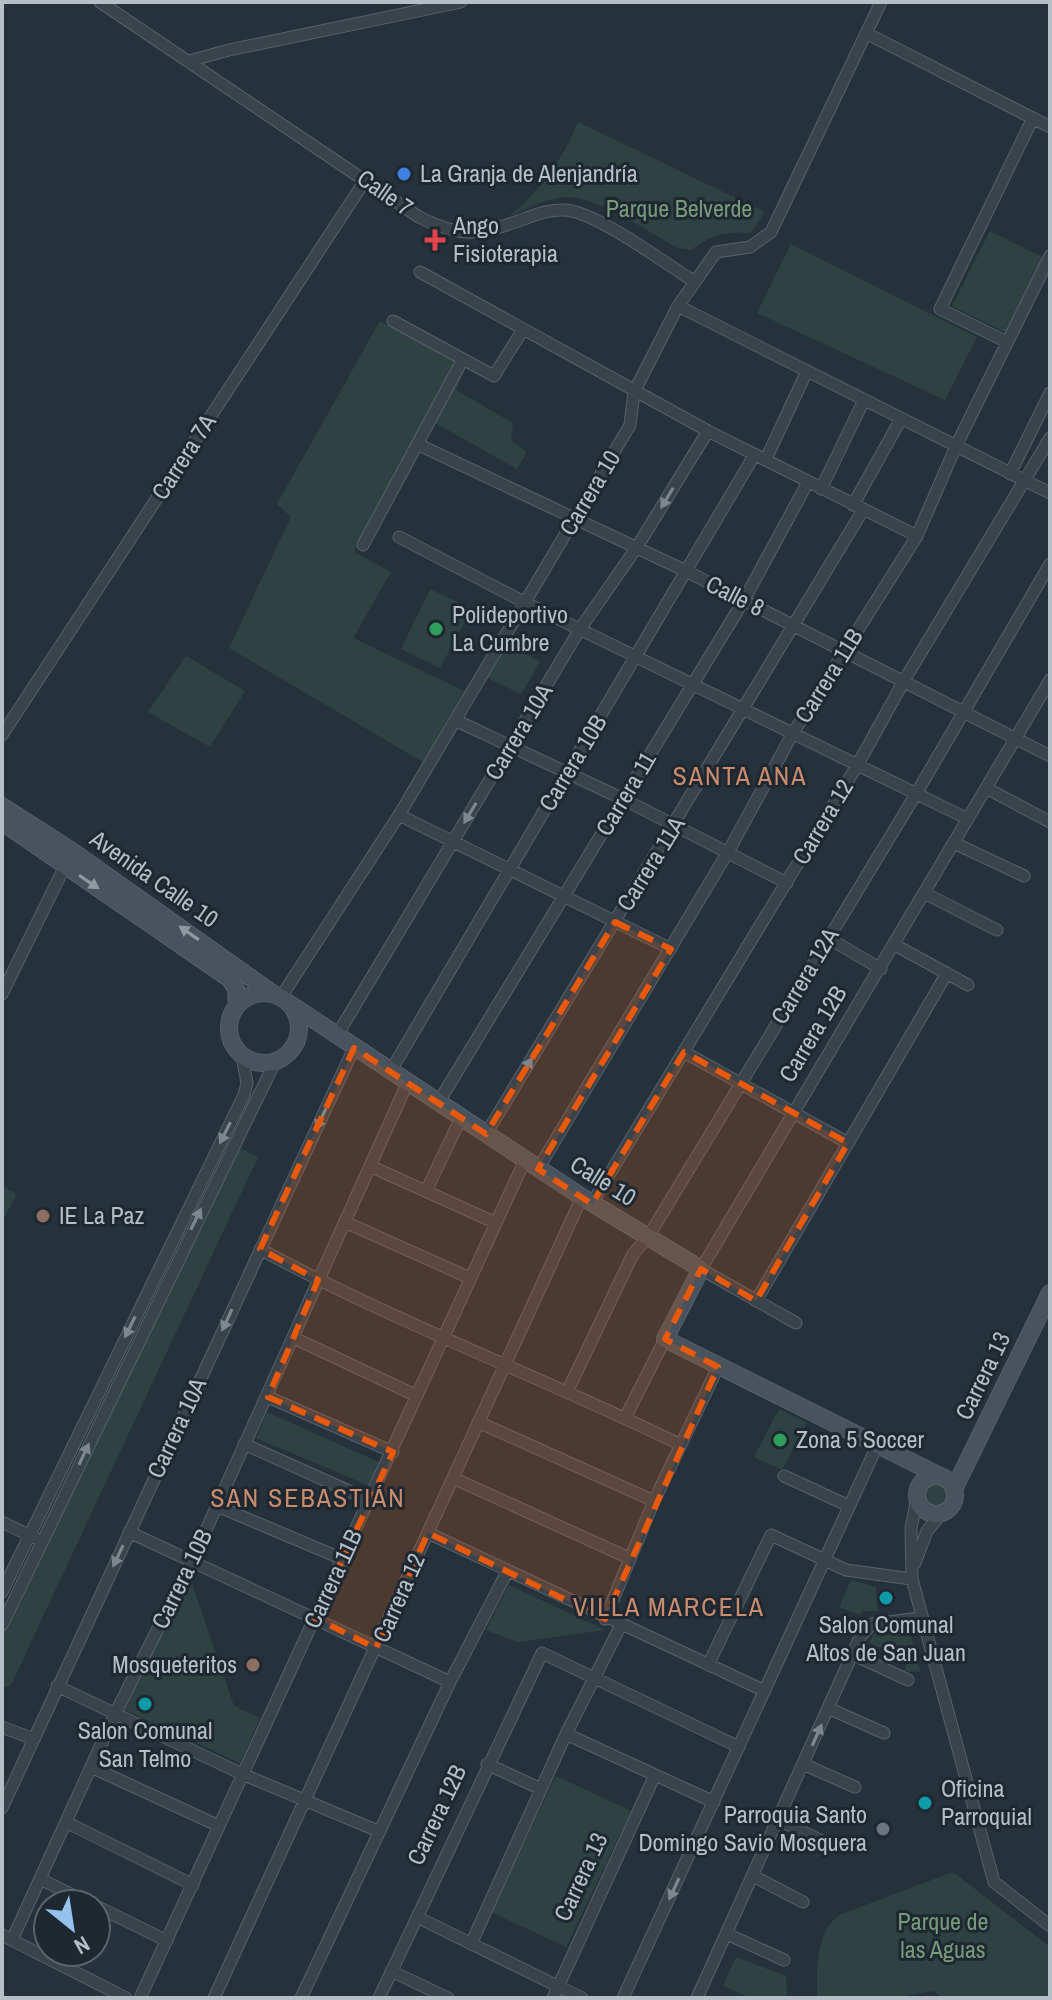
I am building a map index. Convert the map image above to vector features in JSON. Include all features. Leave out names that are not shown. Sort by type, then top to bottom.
[{"type":"street","name":"Calle 7","points":[[100,2],[419,217],[455,233],[479,233],[553,210],[579,212],[694,281]]},
{"type":"street","points":[[189,61],[461,2]]},
{"type":"street","name":"Carrera 10","points":[[282,999],[399,815],[630,425],[634,392],[678,306],[716,252],[750,247],[771,232],[881,2]]},
{"type":"street","points":[[866,33],[1050,127]]},
{"type":"street","points":[[1007,342],[940,309],[1033,118]]},
{"type":"street","name":"Carrera 7A","points":[[2,735],[366,179]]},
{"type":"street","name":"Carrera 11B","points":[[140,1998],[315,1618],[345,1560],[369,1500],[496,1223],[671,949],[793,733],[917,536],[956,446],[1050,256]]},
{"type":"street","points":[[420,272],[634,392],[917,536]]},
{"type":"street","points":[[678,306],[1050,493]]},
{"type":"street","points":[[393,321],[494,376],[522,331]]},
{"type":"street","points":[[363,545],[463,359]]},
{"type":"street","name":"Carrera 10B","points":[[390,1072],[566,774],[760,456],[807,371]]},
{"type":"street","points":[[1010,474],[1050,393]]},
{"type":"street","points":[[821,489],[864,400]]},
{"type":"street","name":"Carrera 11A","points":[[486,1134],[795,626],[901,419]]},
{"type":"street","name":"Carrera 10A","points":[[336,1037],[580,629],[637,547],[708,431]]},
{"type":"street","name":"Carrera 12","points":[[214,1998],[307,1801],[505,1363],[587,1200],[684,1052],[787,883],[1050,438]]},
{"type":"street","name":"Calle 8","points":[[417,444],[688,572],[905,679],[1050,756]]},
{"type":"street","name":"Carrera 11","points":[[438,1103],[744,600],[808,482]]},
{"type":"street","points":[[399,537],[524,602],[968,819]]},
{"type":"street","name":"Carrera 12A","points":[[568,1390],[633,1254],[648,1237],[916,794],[1050,564]]},
{"type":"street","name":"Carrera 12B","points":[[625,1418],[701,1269],[1050,680]]},
{"type":"street","points":[[455,720],[623,799],[787,883]]},
{"type":"street","points":[[986,788],[1050,822]]},
{"type":"street","name":"Avenida Calle 10","points":[[2,806],[72,851],[390,1072]]},
{"type":"street","points":[[399,815],[671,949]]},
{"type":"street","name":"Avenida Calle 10","points":[[2,822],[230,979],[236,989],[237,1006]]},
{"type":"street","points":[[954,843],[1024,876]]},
{"type":"street","points":[[2,994],[65,866]]},
{"type":"street","points":[[924,893],[997,930]]},
{"type":"street","points":[[828,938],[881,969]]},
{"type":"street","points":[[895,945],[968,985]]},
{"type":"street","points":[[756,1301],[947,973]]},
{"type":"street","points":[[2,1625],[219,1159],[244,1095],[247,1083],[242,1056],[230,1038],[229,1027],[237,1006],[254,994],[282,999],[297,1014],[298,1038]]},
{"type":"street","points":[[242,1056],[263,1064],[275,1062],[285,1057],[298,1038],[306,1034],[336,1037]]},
{"type":"street","name":"Carrera 10A","points":[[2,1808],[354,1048]]},
{"type":"street","points":[[684,1052],[848,1143]]},
{"type":"street","points":[[2,1592],[219,1159],[275,1062]]},
{"type":"street","name":"Calle 10","points":[[390,1072],[587,1200],[796,1323]]},
{"type":"street","name":"Carrera 10B","points":[[7,1938],[40,1879],[116,1712],[192,1561],[407,1084]]},
{"type":"street","points":[[426,1191],[461,1118]]},
{"type":"street","points":[[370,1166],[496,1223]]},
{"type":"street","points":[[345,1222],[470,1278]]},
{"type":"street","points":[[260,1249],[318,1280],[568,1390],[681,1445]]},
{"type":"street","name":"Carrera 13","points":[[951,1482],[1050,1293]]},
{"type":"street","points":[[294,1338],[417,1396]]},
{"type":"street","points":[[665,1339],[951,1482]]},
{"type":"street","points":[[605,1619],[654,1501],[718,1367]]},
{"type":"street","points":[[268,1397],[393,1452]]},
{"type":"street","points":[[478,1422],[654,1501]]},
{"type":"street","points":[[244,1444],[369,1500]]},
{"type":"street","points":[[882,1448],[906,1471],[926,1512],[941,1514]]},
{"type":"street","points":[[623,1998],[849,1506],[882,1448]]},
{"type":"street","points":[[784,1476],[849,1506]]},
{"type":"street","points":[[951,1482],[928,1477],[916,1496],[911,1528],[912,1575],[920,1618],[994,1882],[1050,1926]]},
{"type":"street","points":[[453,1478],[629,1558]]},
{"type":"street","points":[[912,1575],[927,1531],[952,1506],[951,1482]]},
{"type":"street","points":[[217,1506],[345,1560]]},
{"type":"street","points":[[2,1522],[43,1542]]},
{"type":"street","points":[[129,1532],[450,1682]]},
{"type":"street","points":[[428,1533],[605,1619],[765,1691]]},
{"type":"street","points":[[708,1665],[771,1535],[825,1561],[874,1576],[912,1575]]},
{"type":"street","points":[[301,1998],[450,1682],[507,1572]]},
{"type":"street","points":[[702,1996],[865,1629],[872,1624],[920,1618]]},
{"type":"street","points":[[471,1944],[566,1734],[621,1625]]},
{"type":"street","name":"Carrera 12B","points":[[379,1998],[542,1653],[593,1679]]},
{"type":"street","points":[[852,1654],[908,1680]]},
{"type":"street","points":[[593,1679],[739,1747]]},
{"type":"street","points":[[57,1686],[242,1774],[378,1831]]},
{"type":"street","points":[[828,1708],[884,1733]]},
{"type":"street","points":[[2,1727],[34,1739]]},
{"type":"street","points":[[566,1734],[714,1802]]},
{"type":"street","points":[[487,1764],[541,1789]]},
{"type":"street","points":[[803,1764],[855,1787]]},
{"type":"street","points":[[91,1767],[219,1826]]},
{"type":"street","name":"Carrera 13","points":[[553,1998],[654,1777]]},
{"type":"street","points":[[779,1820],[828,1844]]},
{"type":"street","points":[[66,1822],[193,1885]]},
{"type":"street","points":[[753,1876],[803,1902]]},
{"type":"street","points":[[40,1879],[59,1888]]},
{"type":"street","points":[[112,1914],[167,1941]]},
{"type":"street","points":[[417,1917],[582,1998]]},
{"type":"street","points":[[727,1934],[784,1960]]},
{"type":"street","points":[[7,1938],[120,1997]]},
{"type":"street","points":[[391,1971],[448,1998]]},
{"type":"highlighted area","points":[[615,922],[671,949],[538,1169],[592,1204],[684,1052],[848,1143],[756,1301],[701,1269],[665,1339],[718,1367],[605,1619],[428,1533],[376,1648],[315,1618],[393,1452],[268,1397],[318,1280],[260,1249],[354,1048],[486,1134]]},
{"type":"green space","name":"Parque Belverde","points":[[578,122],[765,212],[751,233],[719,235],[691,250],[678,248],[607,208],[578,198],[550,200],[507,218],[549,175]]},
{"type":"green space","points":[[990,231],[1044,258],[1007,333],[952,306]]},
{"type":"green space","points":[[791,244],[977,337],[945,400],[757,313]]},
{"type":"green space","points":[[380,321],[465,367],[456,390],[513,423],[511,441],[527,452],[517,469],[426,418],[354,552],[391,572],[353,638],[464,691],[423,762],[229,648],[291,517],[277,504]]},
{"type":"green space","name":"Polideportivo La Cumbre","points":[[430,589],[472,609],[440,668],[401,649]]},
{"type":"green space","points":[[501,640],[540,662],[521,694],[480,674]]},
{"type":"green space","points":[[186,656],[245,691],[210,747],[148,712]]},
{"type":"green space","points":[[236,1146],[258,1157],[11,1685],[2,1688],[2,1638]]},
{"type":"green space","points":[[2,1186],[17,1194],[2,1221]]},
{"type":"green space","name":"Zona 5 Soccer","points":[[779,1409],[807,1423],[782,1470],[754,1457]]},
{"type":"green space","points":[[267,1412],[381,1463],[370,1486],[256,1438]]},
{"type":"green space","points":[[934,1481],[942,1485],[946,1493],[942,1501],[934,1505],[926,1501],[922,1493],[926,1485]]},
{"type":"green space","points":[[189,1575],[234,1706],[260,1718],[240,1763],[125,1710]]},
{"type":"green space","points":[[851,1580],[876,1587],[878,1611],[862,1611],[860,1615],[839,1607]]},
{"type":"green space","points":[[509,1585],[605,1630],[517,1642],[486,1630]]},
{"type":"green space","points":[[909,1630],[921,1672],[904,1671],[908,1660],[869,1643],[875,1632]]},
{"type":"green space","points":[[556,1776],[631,1811],[566,1947],[491,1912]]},
{"type":"green space","name":"Parque de las Aguas","points":[[953,1872],[1050,1947],[1050,1998],[943,1998],[932,1991],[893,1998],[817,1998],[821,1942],[839,1915]]},
{"type":"green space","points":[[736,1957],[786,1976],[787,1998],[750,1998],[723,1986]]},
{"type":"place","name":"La Granja de Alenjandría","points":[[404,174]]},
{"type":"place","name":"Ango Fisioterapia","points":[[435,240]]},
{"type":"place","name":"Polideportivo La Cumbre","points":[[436,629]]},
{"type":"place","name":"IE La Paz","points":[[43,1216]]},
{"type":"place","name":"Zona 5 Soccer","points":[[780,1440]]},
{"type":"place","name":"Salon Comunal Altos de San Juan","points":[[886,1598]]},
{"type":"place","name":"Mosqueteritos","points":[[253,1665]]},
{"type":"place","name":"Salon Comunal San Telmo","points":[[145,1704]]},
{"type":"place","name":"Oficina Parroquial","points":[[925,1803]]},
{"type":"place","name":"Parroquia Santo Domingo Savio Mosquera","points":[[883,1829]]},
{"type":"district","name":"SANTA ANA","points":[[740,776]]},
{"type":"district","name":"SAN SEBASTIÁN","points":[[308,1498]]},
{"type":"district","name":"VILLA MARCELA","points":[[669,1607]]}]
